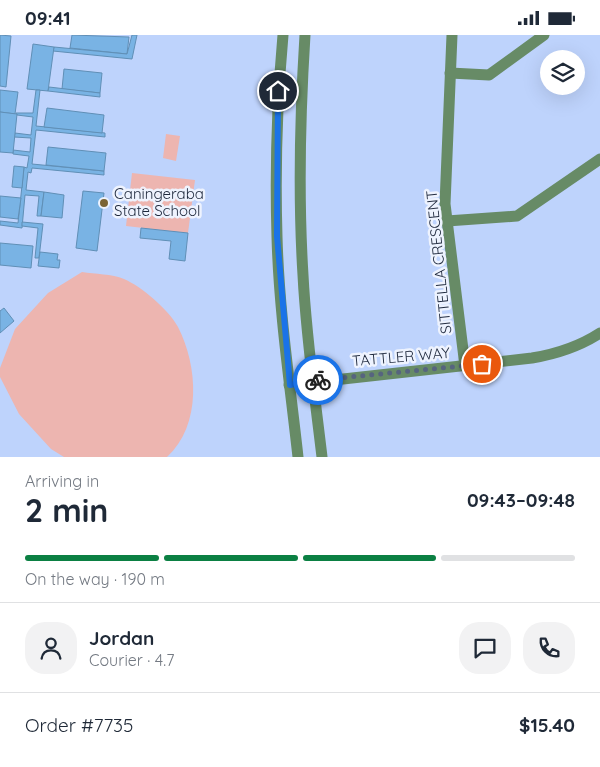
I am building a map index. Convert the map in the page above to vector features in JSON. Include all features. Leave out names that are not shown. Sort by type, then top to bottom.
[{"type":"street","points":[[283,35],[277,107],[277,236],[298,457]]},
{"type":"street","points":[[305,35],[300,110],[301,229],[305,310],[322,457]]},
{"type":"street","name":"SITTELLA CRESCENT","points":[[452,35],[445,192],[465,366]]},
{"type":"street","points":[[450,73],[489,75],[544,35]]},
{"type":"street","points":[[447,221],[517,216],[600,159]]},
{"type":"street","name":"TATTLER WAY","points":[[290,385],[550,355],[574,347],[600,333]]},
{"type":"shaded area","points":[[166,134],[180,136],[176,161],[163,158]]},
{"type":"shaded area","points":[[132,173],[195,180],[188,233],[126,226]]},
{"type":"shaded area","points":[[82,272],[114,276],[131,282],[168,313],[174,320],[185,342],[193,377],[191,412],[186,429],[178,444],[167,457],[64,457],[51,449],[19,414],[0,377],[0,368],[15,329],[48,293]]},
{"type":"building","points":[[0,35],[11,36],[6,87],[0,86]]},
{"type":"building","points":[[72,35],[129,37],[127,54],[70,48]]},
{"type":"building","points":[[132,35],[137,35],[132,59],[53,51],[54,47],[127,54]]},
{"type":"building","points":[[33,44],[54,47],[48,91],[27,89]]},
{"type":"building","points":[[64,69],[102,73],[100,93],[62,89]]},
{"type":"building","points":[[49,87],[100,93],[100,97],[48,91]]},
{"type":"building","points":[[0,90],[18,92],[15,114],[0,112]]},
{"type":"building","points":[[36,90],[40,90],[36,126],[105,133],[105,137],[36,130],[32,164],[104,171],[104,175],[32,168],[31,173],[28,172],[26,190],[44,192],[41,216],[37,216],[39,196],[25,195],[22,228],[0,225],[0,221],[18,223],[24,167],[27,168],[29,156],[13,154],[13,150],[30,152],[31,138],[14,137],[15,133],[31,135],[33,117],[17,115],[16,113],[33,113]]},
{"type":"building","points":[[47,108],[104,115],[102,133],[44,127]]},
{"type":"building","points":[[0,112],[17,114],[13,153],[0,152]]},
{"type":"building","points":[[48,147],[106,153],[104,171],[46,165]]},
{"type":"building","points":[[14,166],[24,167],[22,188],[12,187]]},
{"type":"building","points":[[83,191],[104,193],[97,251],[76,248]]},
{"type":"building","points":[[44,192],[64,195],[62,218],[41,216]]},
{"type":"building","points":[[0,196],[21,198],[18,219],[0,217]]},
{"type":"building","points":[[22,222],[43,224],[39,258],[35,258],[38,228],[22,226]]},
{"type":"building","points":[[141,228],[188,233],[185,261],[169,259],[171,241],[140,238]]},
{"type":"building","points":[[0,243],[33,246],[31,268],[0,265]]},
{"type":"building","points":[[40,252],[58,254],[57,260],[60,260],[59,268],[38,266]]},
{"type":"building","points":[[4,308],[14,321],[0,333],[0,311]]},
{"type":"way so far","points":[[318,380],[482,364]]},
{"type":"place","name":"Caningeraba State School","points":[[104,203]]},
{"type":"route","points":[[278,91],[277,236],[290,385],[318,380]]}]
